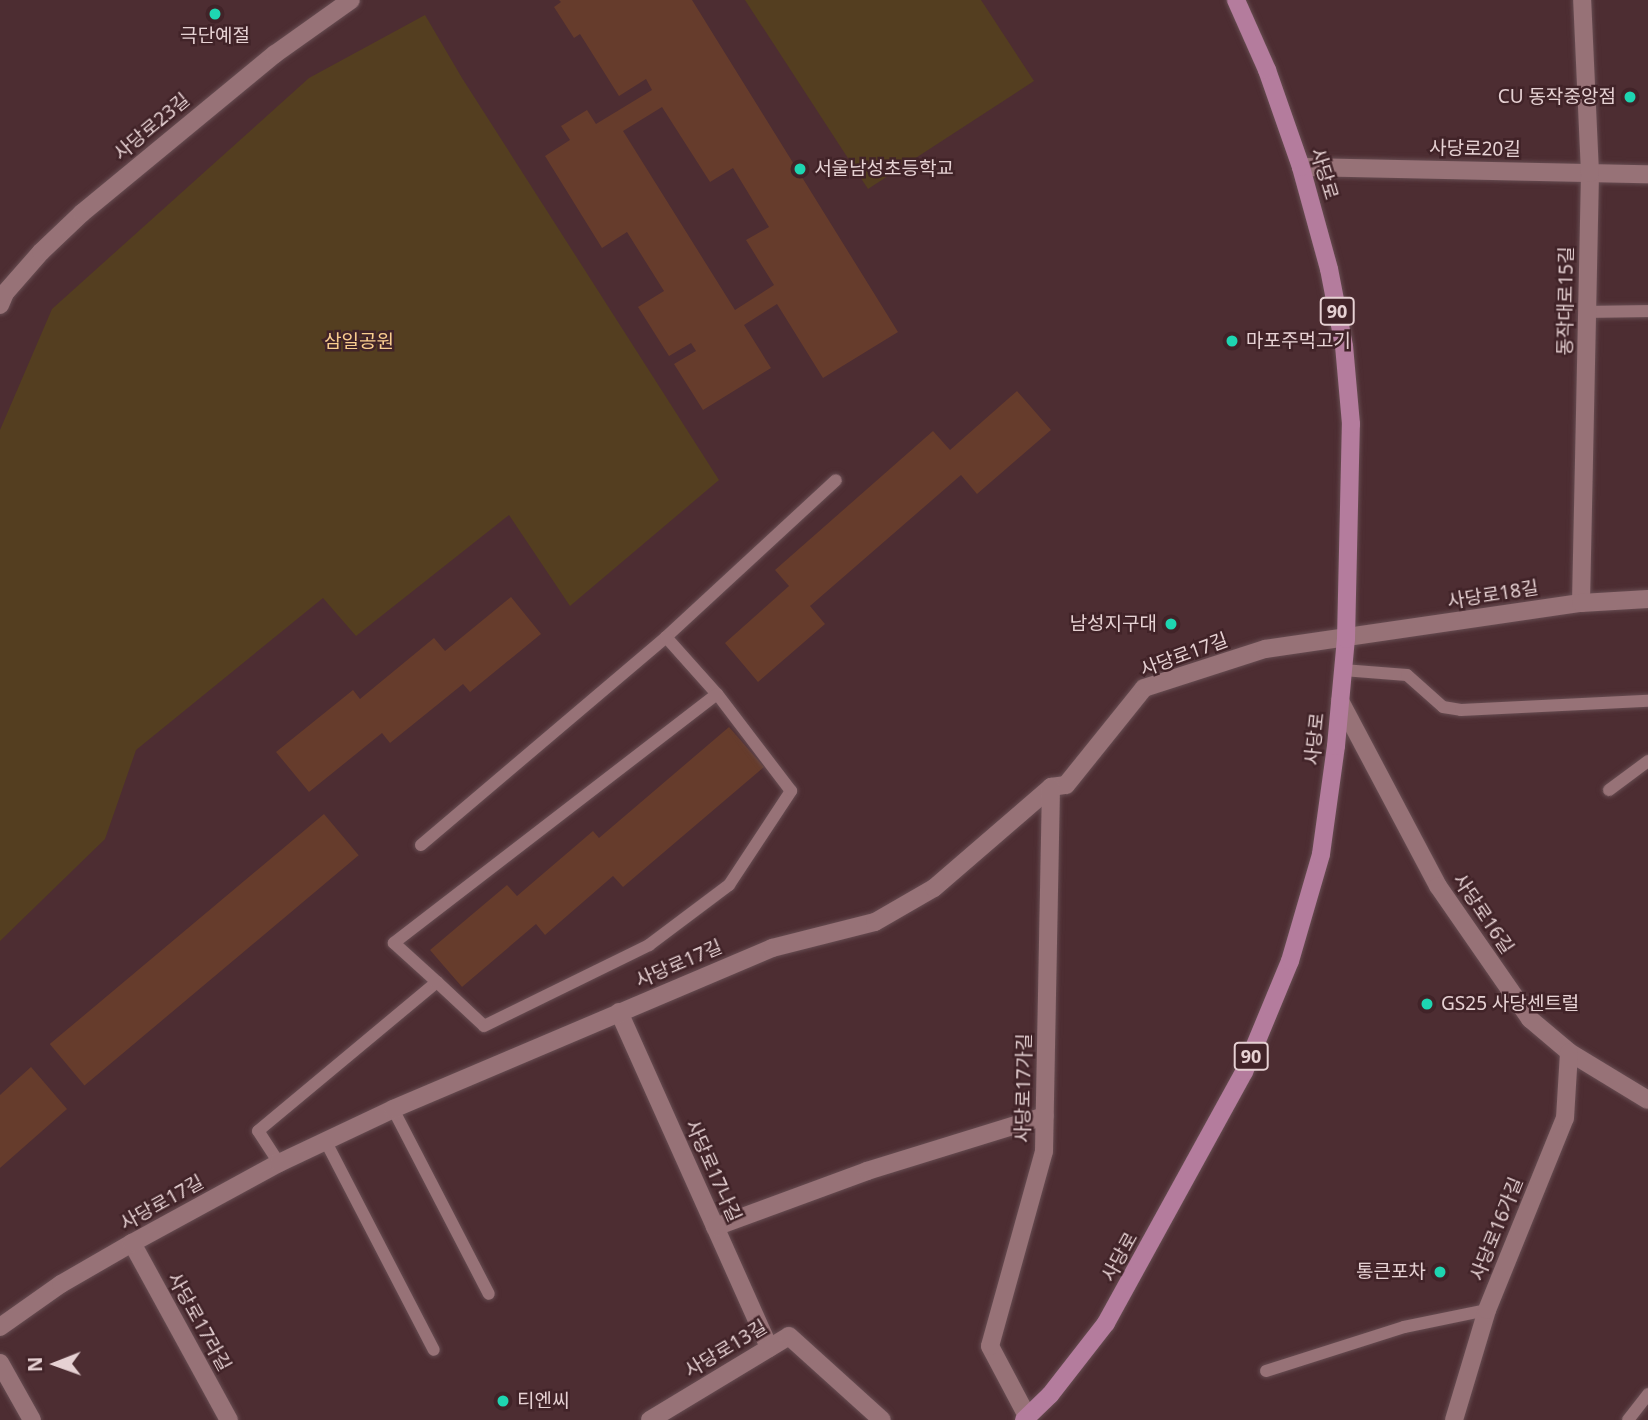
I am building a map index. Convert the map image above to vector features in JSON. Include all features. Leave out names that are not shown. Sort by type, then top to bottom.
[{"type":"main road","name":"사당로","points":[[1025,1418],[1050,1395],[1106,1323],[1244,1072],[1290,961],[1321,854],[1346,639],[1351,424],[1344,346],[1329,269],[1301,167],[1267,70],[1236,0]]},
{"type":"street","name":"사당로23길","points":[[0,305],[5,293],[32,262],[82,213],[275,54],[351,0]]},
{"type":"street","name":"동작대로15길","points":[[1581,603],[1590,173],[1582,0]]},
{"type":"street","name":"사당로20길","points":[[1301,167],[1648,174]]},
{"type":"street","name":"사당로18길","points":[[1346,639],[1581,603],[1648,599]]},
{"type":"street","name":"사당로17길","points":[[0,1327],[61,1284],[132,1244],[279,1163],[393,1109],[772,948],[875,922],[934,888],[1051,787],[1066,785],[1144,688],[1265,649],[1346,639]]},
{"type":"street","name":"사당로16길","points":[[1340,701],[1438,887],[1530,1019],[1569,1052],[1648,1100]]},
{"type":"street","name":"사당로17가길","points":[[1025,1418],[990,1346],[1044,1151],[1051,787]]},
{"type":"street","name":"사당로17나길","points":[[619,1012],[769,1348]]},
{"type":"street","name":"사당로16가길","points":[[1454,1420],[1487,1310],[1565,1118],[1569,1052]]},
{"type":"street","points":[[715,1227],[867,1171],[1045,1116]]},
{"type":"street","name":"사당로17라길","points":[[132,1244],[229,1420]]},
{"type":"street","name":"사당로13길","points":[[650,1420],[789,1336],[882,1420]]},
{"type":"street","points":[[0,1363],[32,1420]]},
{"type":"lane","points":[[1587,312],[1648,311]]},
{"type":"lane","points":[[421,845],[666,637],[836,480]]},
{"type":"lane","points":[[666,637],[717,694],[791,791],[729,885],[649,945],[484,1026],[394,943],[717,694]]},
{"type":"lane","points":[[1343,670],[1407,675],[1443,707],[1461,710],[1648,701]]},
{"type":"lane","points":[[1609,790],[1648,761]]},
{"type":"lane","points":[[279,1163],[258,1130],[437,982]]},
{"type":"lane","points":[[393,1109],[489,1294]]},
{"type":"lane","points":[[326,1142],[434,1350]]},
{"type":"lane","points":[[1266,1371],[1404,1326],[1487,1310]]},
{"type":"lane","points":[[1628,1420],[1648,1394]]},
{"type":"green space","points":[[745,0],[981,0],[1034,81],[868,189]]},
{"type":"green space","name":"삼일공원","points":[[425,15],[462,78],[719,480],[570,606],[509,515],[356,636],[323,598],[136,750],[105,839],[0,941],[0,430],[52,309],[309,78]]},
{"type":"building","points":[[559,0],[692,0],[898,332],[823,378],[777,304],[744,325],[771,368],[703,410],[674,364],[696,351],[691,343],[669,356],[638,307],[664,291],[627,232],[602,248],[545,156],[570,140],[561,126],[587,110],[596,124],[652,90],[646,79],[619,96],[580,34],[574,38],[554,7],[561,2]],"holes":[[[662,107],[710,182],[733,168],[769,227],[746,240],[774,285],[735,310],[623,131]]]},
{"type":"building","points":[[1017,391],[1051,430],[977,494],[961,475],[810,606],[825,624],[758,682],[725,643],[789,586],[775,570],[933,431],[950,450]]},
{"type":"building","points":[[511,597],[541,634],[470,692],[463,684],[390,743],[382,733],[309,792],[276,752],[353,690],[360,699],[434,638],[445,651]]},
{"type":"building","points":[[729,727],[764,767],[623,887],[613,876],[545,935],[536,924],[462,987],[430,950],[507,885],[517,896],[593,831],[599,838]]},
{"type":"building","points":[[324,814],[359,855],[84,1085],[50,1044]]},
{"type":"building","points":[[31,1067],[67,1109],[0,1168],[0,1095]]},
{"type":"place","name":"극단예절","points":[[215,14]]},
{"type":"place","name":"CU 동작중앙점","points":[[1630,97]]},
{"type":"place","name":"서울남성초등학교","points":[[800,169]]},
{"type":"place","name":"마포주먹고기","points":[[1232,341]]},
{"type":"place","name":"남성지구대","points":[[1171,624]]},
{"type":"place","name":"GS25 사당센트럴","points":[[1427,1004]]},
{"type":"place","name":"통큰포차","points":[[1440,1272]]},
{"type":"place","name":"티엔씨","points":[[503,1401]]}]
